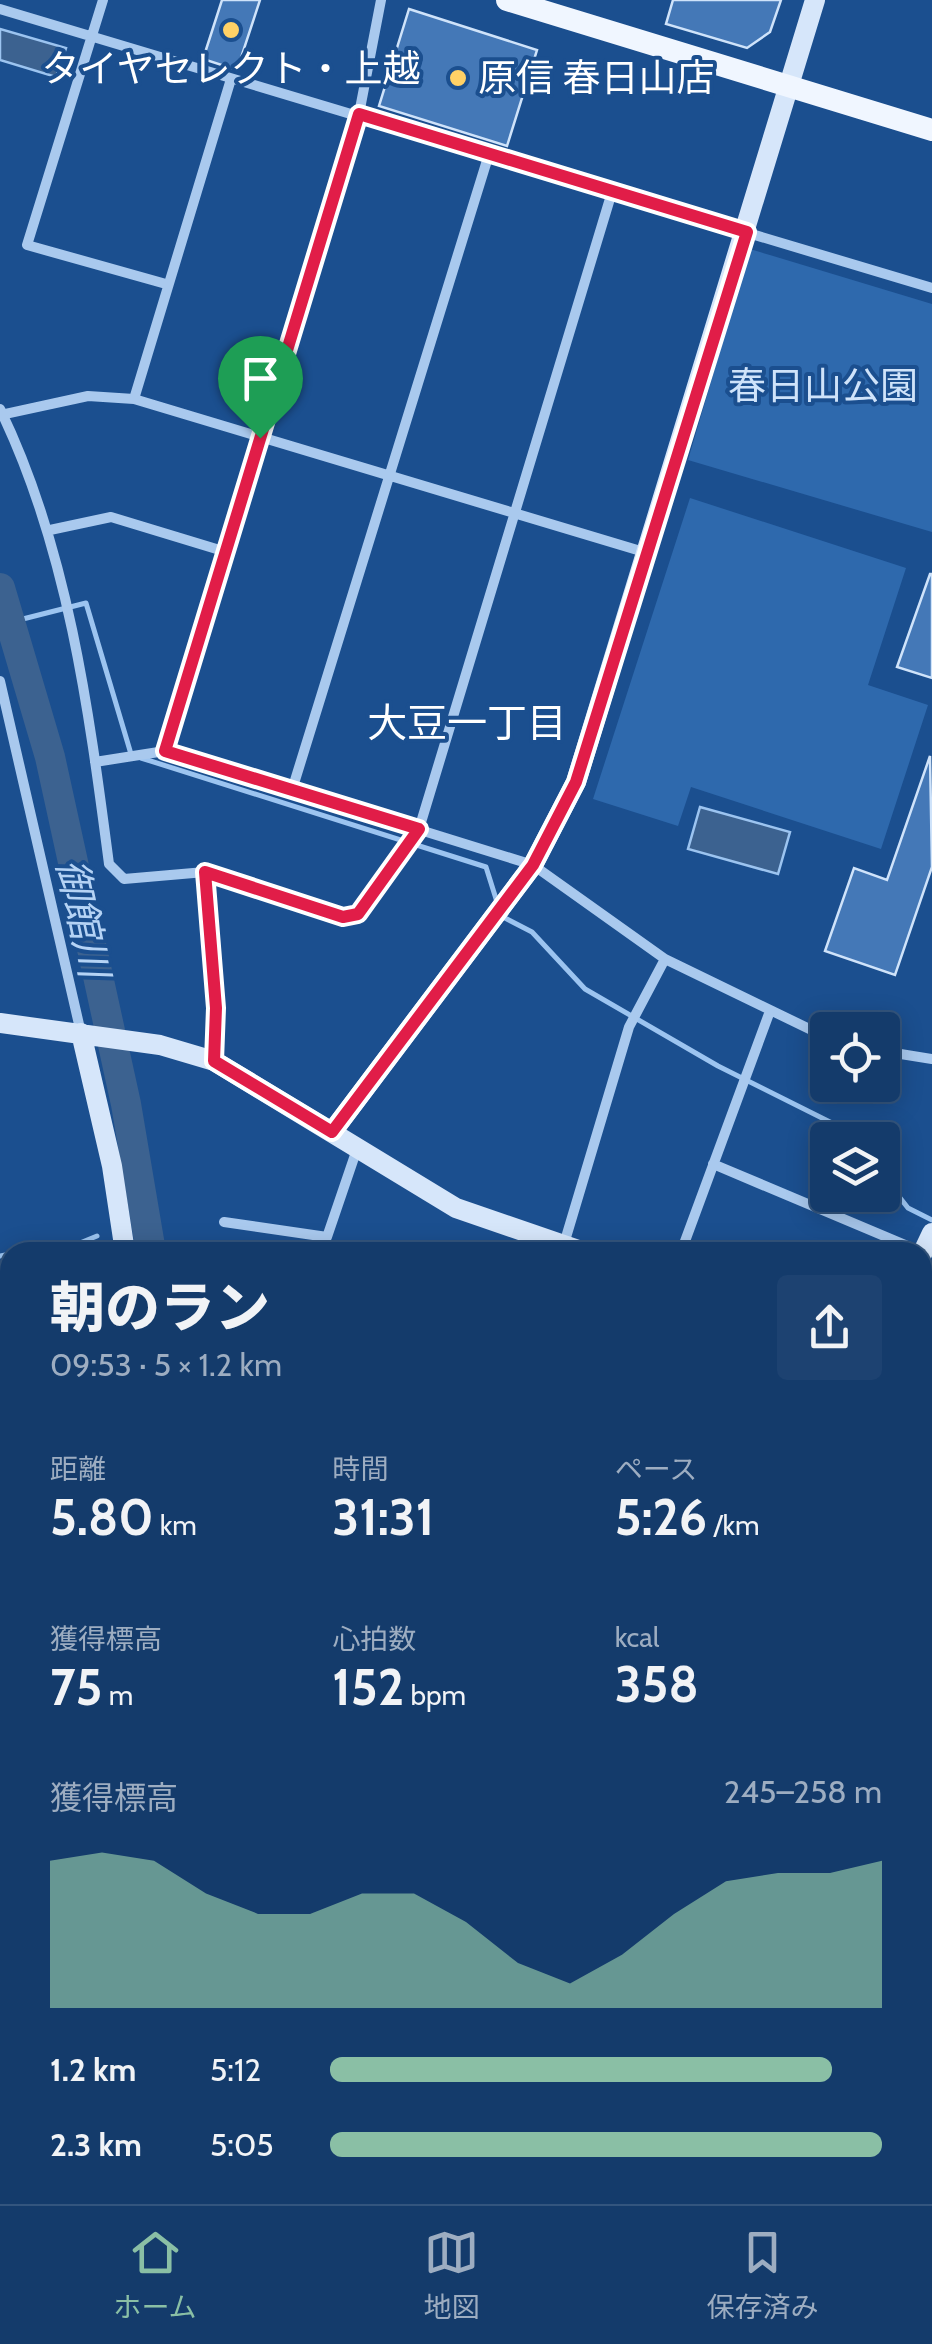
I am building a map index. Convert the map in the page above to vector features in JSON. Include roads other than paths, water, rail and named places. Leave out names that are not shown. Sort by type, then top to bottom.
[{"type":"main road","points":[[507,0],[932,130]]},
{"type":"street","points":[[102,0],[27,245],[166,284]]},
{"type":"street","points":[[165,751],[359,114],[381,0]]},
{"type":"street","points":[[332,1132],[533,865],[576,782],[815,0]]},
{"type":"street","points":[[0,8],[932,288]]},
{"type":"street","points":[[134,399],[231,79]]},
{"type":"street","points":[[292,790],[392,478],[488,154]]},
{"type":"street","points":[[612,192],[514,516],[419,829],[358,914],[343,917],[205,872],[124,879],[115,874],[109,864],[96,762],[50,530],[1,413],[88,396],[134,399],[514,516],[644,552]]},
{"type":"street","points":[[50,530],[112,517],[224,551]]},
{"type":"street","points":[[0,682],[112,1166],[123,1242]]},
{"type":"street","points":[[96,762],[165,751],[533,865],[665,959],[810,1030]]},
{"type":"street","points":[[205,872],[216,1008],[214,1061]]},
{"type":"street","points":[[564,1242],[629,1027],[665,959]]},
{"type":"street","points":[[685,1242],[770,1012]]},
{"type":"street","points":[[0,1023],[160,1045],[214,1061],[456,1208],[554,1242]]},
{"type":"street","points":[[900,1054],[932,1059]]},
{"type":"street","points":[[224,1222],[327,1237],[358,1148]]},
{"type":"street","points":[[713,1164],[896,1242]]},
{"type":"waterway","name":"御館川","points":[[0,588],[50,757],[126,1104],[149,1242]]},
{"type":"waterway","points":[[11,622],[86,603],[131,754]]},
{"type":"waterway","points":[[141,758],[486,867],[497,902]]},
{"type":"waterway","points":[[503,917],[532,932],[585,989],[718,1066],[830,1122]]},
{"type":"waterway","points":[[900,1198],[908,1208],[932,1220]]},
{"type":"waterway","points":[[82,1242],[97,1236]]},
{"type":"place","name":"タイヤセレクト・上越","points":[[231,30]]},
{"type":"place","name":"原信 春日山店","points":[[458,78]]},
{"type":"district","name":"大豆一丁目","points":[[467,723]]},
{"type":"park label","name":"春日山公園","points":[[823,386]]}]
